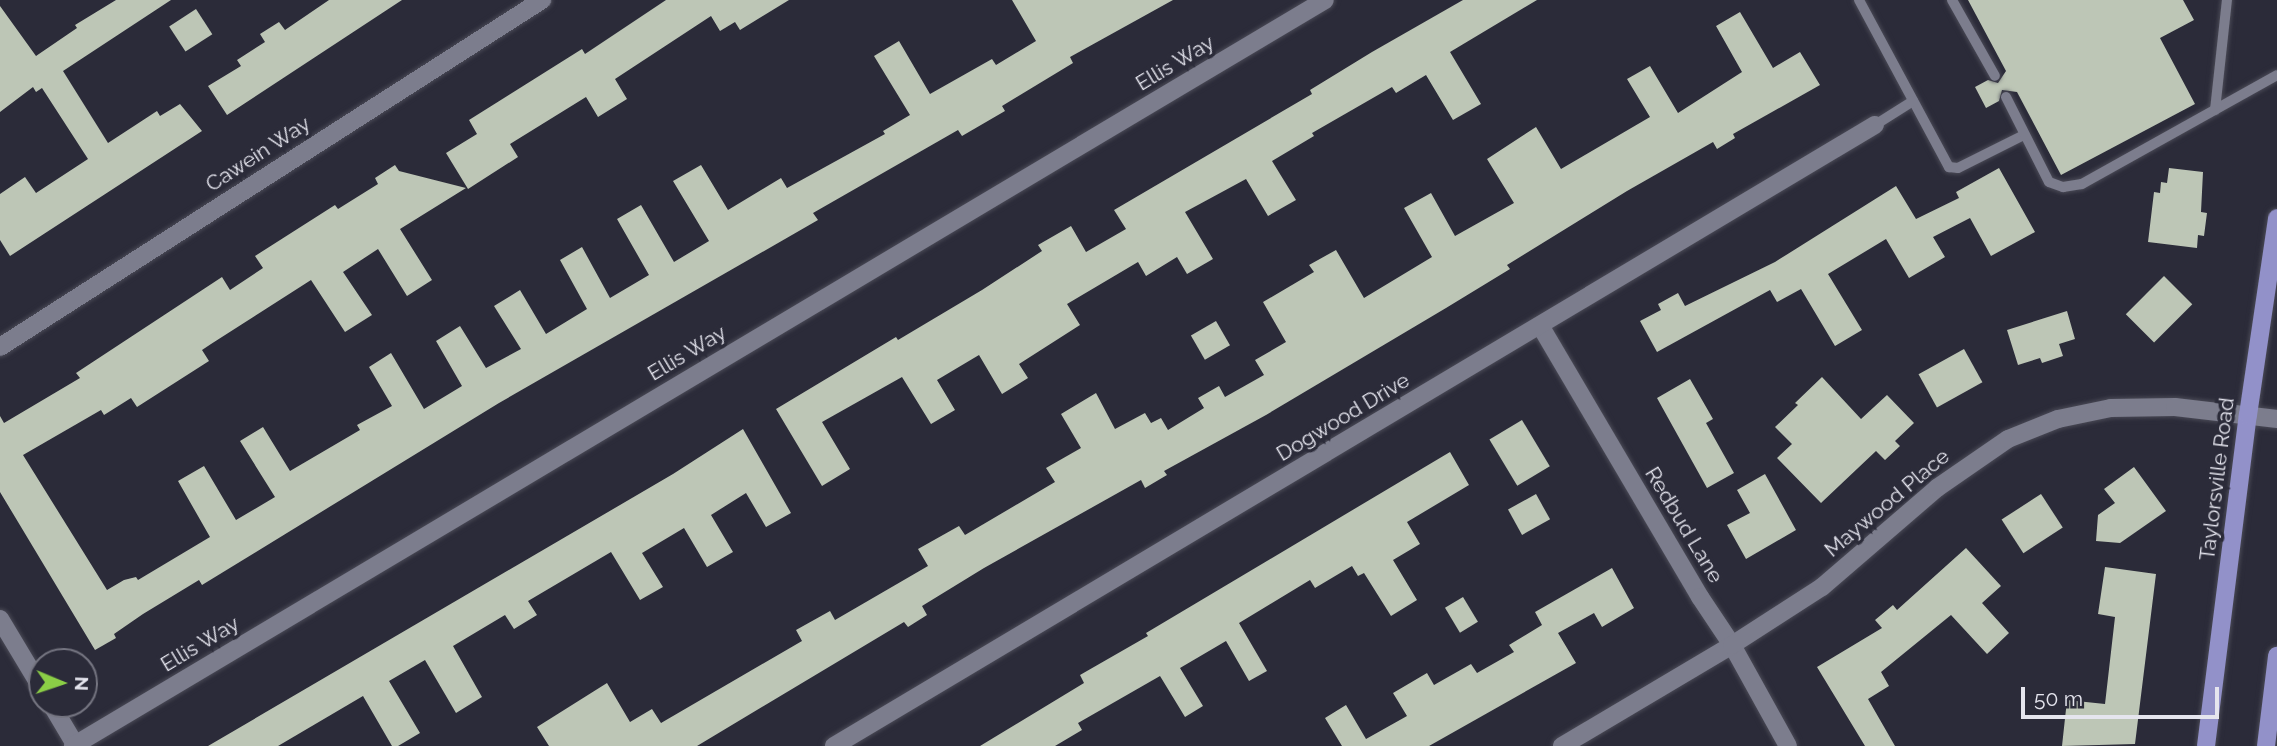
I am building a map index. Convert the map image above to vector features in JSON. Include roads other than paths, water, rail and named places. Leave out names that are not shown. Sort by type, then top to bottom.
[{"type":"main road","name":"Taylorsville Road","points":[[2206,746],[2248,415],[2277,218]]},
{"type":"main road","points":[[2266,746],[2277,656]]},
{"type":"street","name":"Cawein Way","points":[[0,347],[542,0]]},
{"type":"street","name":"Ellis Way","points":[[75,746],[1325,0]]},
{"type":"street","name":"Dogwood Drive","points":[[834,746],[1541,327],[1875,125]]},
{"type":"street","name":"Redbud Lane","points":[[1541,327],[1700,597],[1732,645],[1788,746]]},
{"type":"street","name":"Maywood Place","points":[[1562,746],[1732,645],[1822,587],[1953,475],[2008,439],[2058,419],[2111,408],[2175,407],[2277,419]]},
{"type":"street","points":[[0,619],[28,666]]},
{"type":"street","points":[[59,718],[75,746]]},
{"type":"lane","points":[[1859,0],[1952,169],[2024,135]]},
{"type":"lane","points":[[1952,0],[1995,76]]},
{"type":"lane","points":[[2216,110],[2227,0]]},
{"type":"lane","points":[[2006,97],[2049,182],[2063,187],[2082,184],[2277,75]]},
{"type":"lane","points":[[1875,125],[1913,101]]}]
